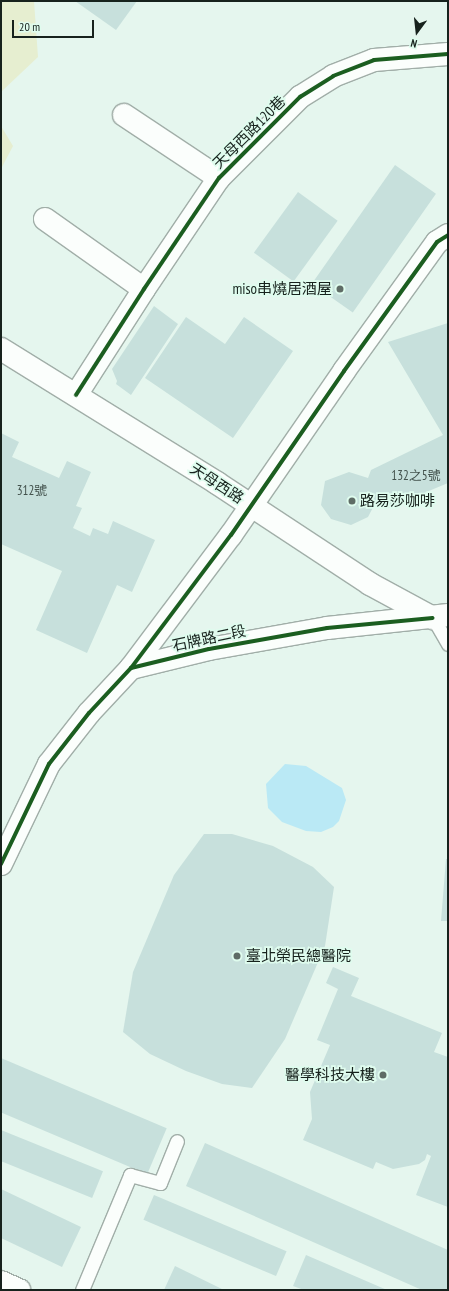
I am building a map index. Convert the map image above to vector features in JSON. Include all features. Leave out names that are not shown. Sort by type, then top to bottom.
[{"type":"street","name":"天母西路120巷","points":[[76,395],[144,289],[219,178],[300,98],[333,76],[374,60],[448,54]]},
{"type":"street","points":[[124,115],[219,178]]},
{"type":"street","points":[[45,219],[144,289]]},
{"type":"street","points":[[1,864],[49,764],[89,713],[131,668],[252,506],[353,358],[437,242],[448,234]]},
{"type":"street","name":"天母西路","points":[[1,349],[252,506],[370,584],[440,616]]},
{"type":"street","name":"石牌路二段","points":[[131,668],[209,649],[327,628],[440,616]]},
{"type":"street","points":[[1,1282],[19,1290]]},
{"type":"lane","points":[[440,616],[448,644]]},
{"type":"lane","points":[[82,1290],[130,1175],[160,1183],[177,1142]]},
{"type":"green space","points":[[1,1],[34,1],[38,57],[1,92]]},
{"type":"green space","points":[[1,126],[13,146],[1,169]]},
{"type":"water","points":[[285,764],[306,766],[342,788],[346,800],[339,821],[333,827],[321,832],[306,831],[282,822],[268,808],[266,784]]},
{"type":"building","points":[[75,1],[137,1],[116,30]]},
{"type":"building","points":[[395,165],[436,194],[353,312],[312,284]]},
{"type":"building","points":[[298,192],[338,221],[294,281],[254,253]]},
{"type":"building","points":[[154,306],[178,324],[131,395],[116,384],[117,381],[112,369]]},
{"type":"building","points":[[186,317],[225,344],[244,317],[293,351],[233,438],[145,378]]},
{"type":"building","points":[[448,323],[448,483],[388,508],[380,494],[368,517],[351,525],[331,519],[321,505],[325,481],[349,472],[368,478],[371,470],[443,435],[388,342]]},
{"type":"building","points":[[1,433],[19,442],[12,457],[59,478],[67,461],[91,472],[76,506],[82,508],[73,528],[90,536],[93,528],[108,534],[113,521],[155,540],[132,592],[117,585],[87,653],[36,630],[62,571],[1,544]]},
{"type":"building","points":[[204,834],[232,834],[273,846],[313,867],[334,887],[325,946],[285,1039],[252,1088],[222,1084],[186,1071],[150,1054],[123,1032],[133,972],[174,875]]},
{"type":"building","points":[[446,859],[448,859],[448,921],[441,921]]},
{"type":"building","name":"醫學科技大樓","points":[[333,967],[359,978],[351,996],[442,1033],[434,1052],[448,1057],[448,1207],[416,1195],[431,1156],[427,1154],[425,1160],[419,1164],[393,1169],[376,1162],[373,1169],[303,1140],[312,1119],[310,1092],[330,1045],[317,1040],[338,989],[326,983]]},
{"type":"building","points":[[1,1058],[167,1128],[147,1174],[1,1112]]},
{"type":"building","points":[[1,1130],[103,1171],[92,1198],[1,1161]]},
{"type":"building","points":[[205,1143],[448,1250],[448,1290],[422,1290],[186,1186]]},
{"type":"building","points":[[1,1189],[81,1227],[62,1267],[1,1238]]},
{"type":"building","points":[[154,1195],[287,1251],[276,1276],[143,1220]]},
{"type":"building","points":[[306,1255],[387,1290],[304,1290],[293,1286]]},
{"type":"building","points":[[175,1266],[224,1290],[164,1290]]},
{"type":"cycle path","points":[[76,395],[144,289],[219,178],[300,97],[333,76],[374,60],[448,54]]},
{"type":"cycle path","points":[[131,668],[231,535],[344,371],[437,242],[448,235]]},
{"type":"cycle path","points":[[1,864],[49,764],[89,713],[131,668],[209,649],[327,628],[433,618]]},
{"type":"place","name":"miso串燒居酒屋","points":[[340,289]]},
{"type":"place","name":"路易莎咖啡","points":[[352,501]]},
{"type":"place","name":"臺北榮民總醫院","points":[[237,956]]},
{"type":"place","name":"醫學科技大樓","points":[[383,1075]]}]
